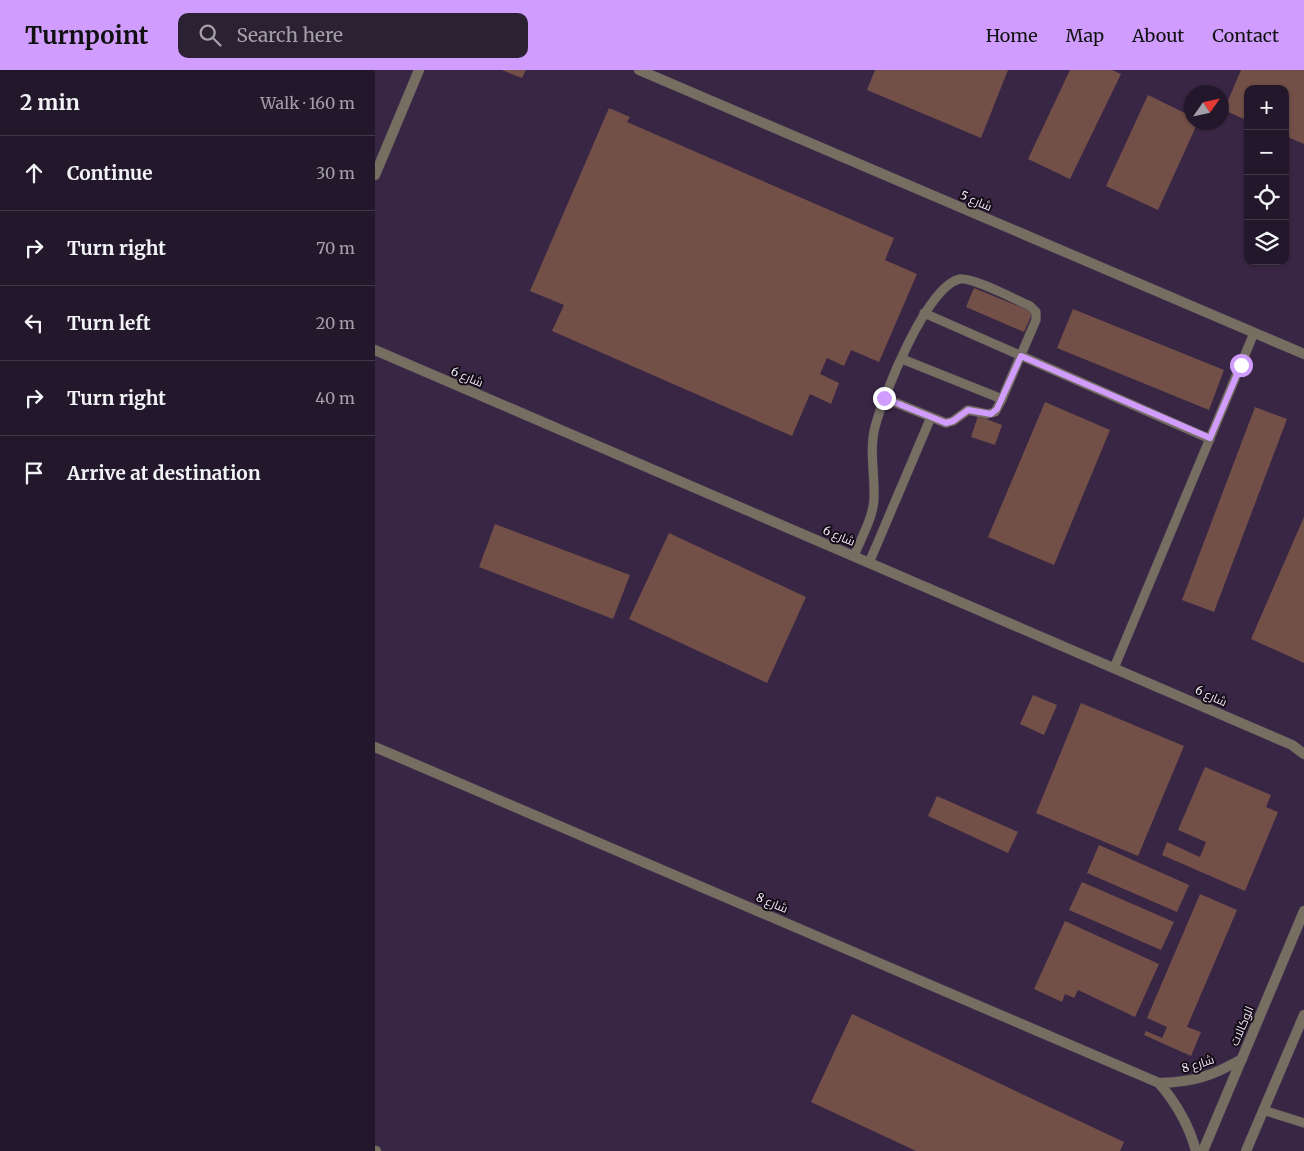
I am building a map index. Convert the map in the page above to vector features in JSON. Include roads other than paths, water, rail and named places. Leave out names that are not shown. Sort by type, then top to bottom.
[{"type":"street","points":[[375,175],[419,70]]},
{"type":"street","name":"شارع 5","points":[[639,70],[1304,354]]},
{"type":"street","name":"شارع 6","points":[[375,351],[1292,745],[1304,754]]},
{"type":"street","name":"شارع 6","points":[[1292,745],[1304,747]]},
{"type":"street","name":"شارع 8","points":[[375,747],[1159,1083],[1200,1079],[1219,1072],[1242,1059]]},
{"type":"street","name":"الوكالات","points":[[1203,1151],[1304,911]]},
{"type":"street","points":[[1246,1151],[1303,1020]]},
{"type":"street","name":"شارع 8","points":[[1159,1083],[1173,1100],[1184,1118],[1196,1151]]},
{"type":"lane","points":[[854,556],[873,505],[874,436],[884,398],[924,313],[952,282],[965,279],[1030,306],[1036,312],[1037,320],[1002,399],[997,409],[991,414],[968,410],[953,421],[946,423],[884,398]]},
{"type":"lane","points":[[924,313],[1210,438]]},
{"type":"lane","points":[[1114,668],[1255,333]]},
{"type":"lane","points":[[902,359],[1002,399]]},
{"type":"lane","points":[[869,563],[931,417]]},
{"type":"lane","points":[[1263,1110],[1304,1123]]}]
